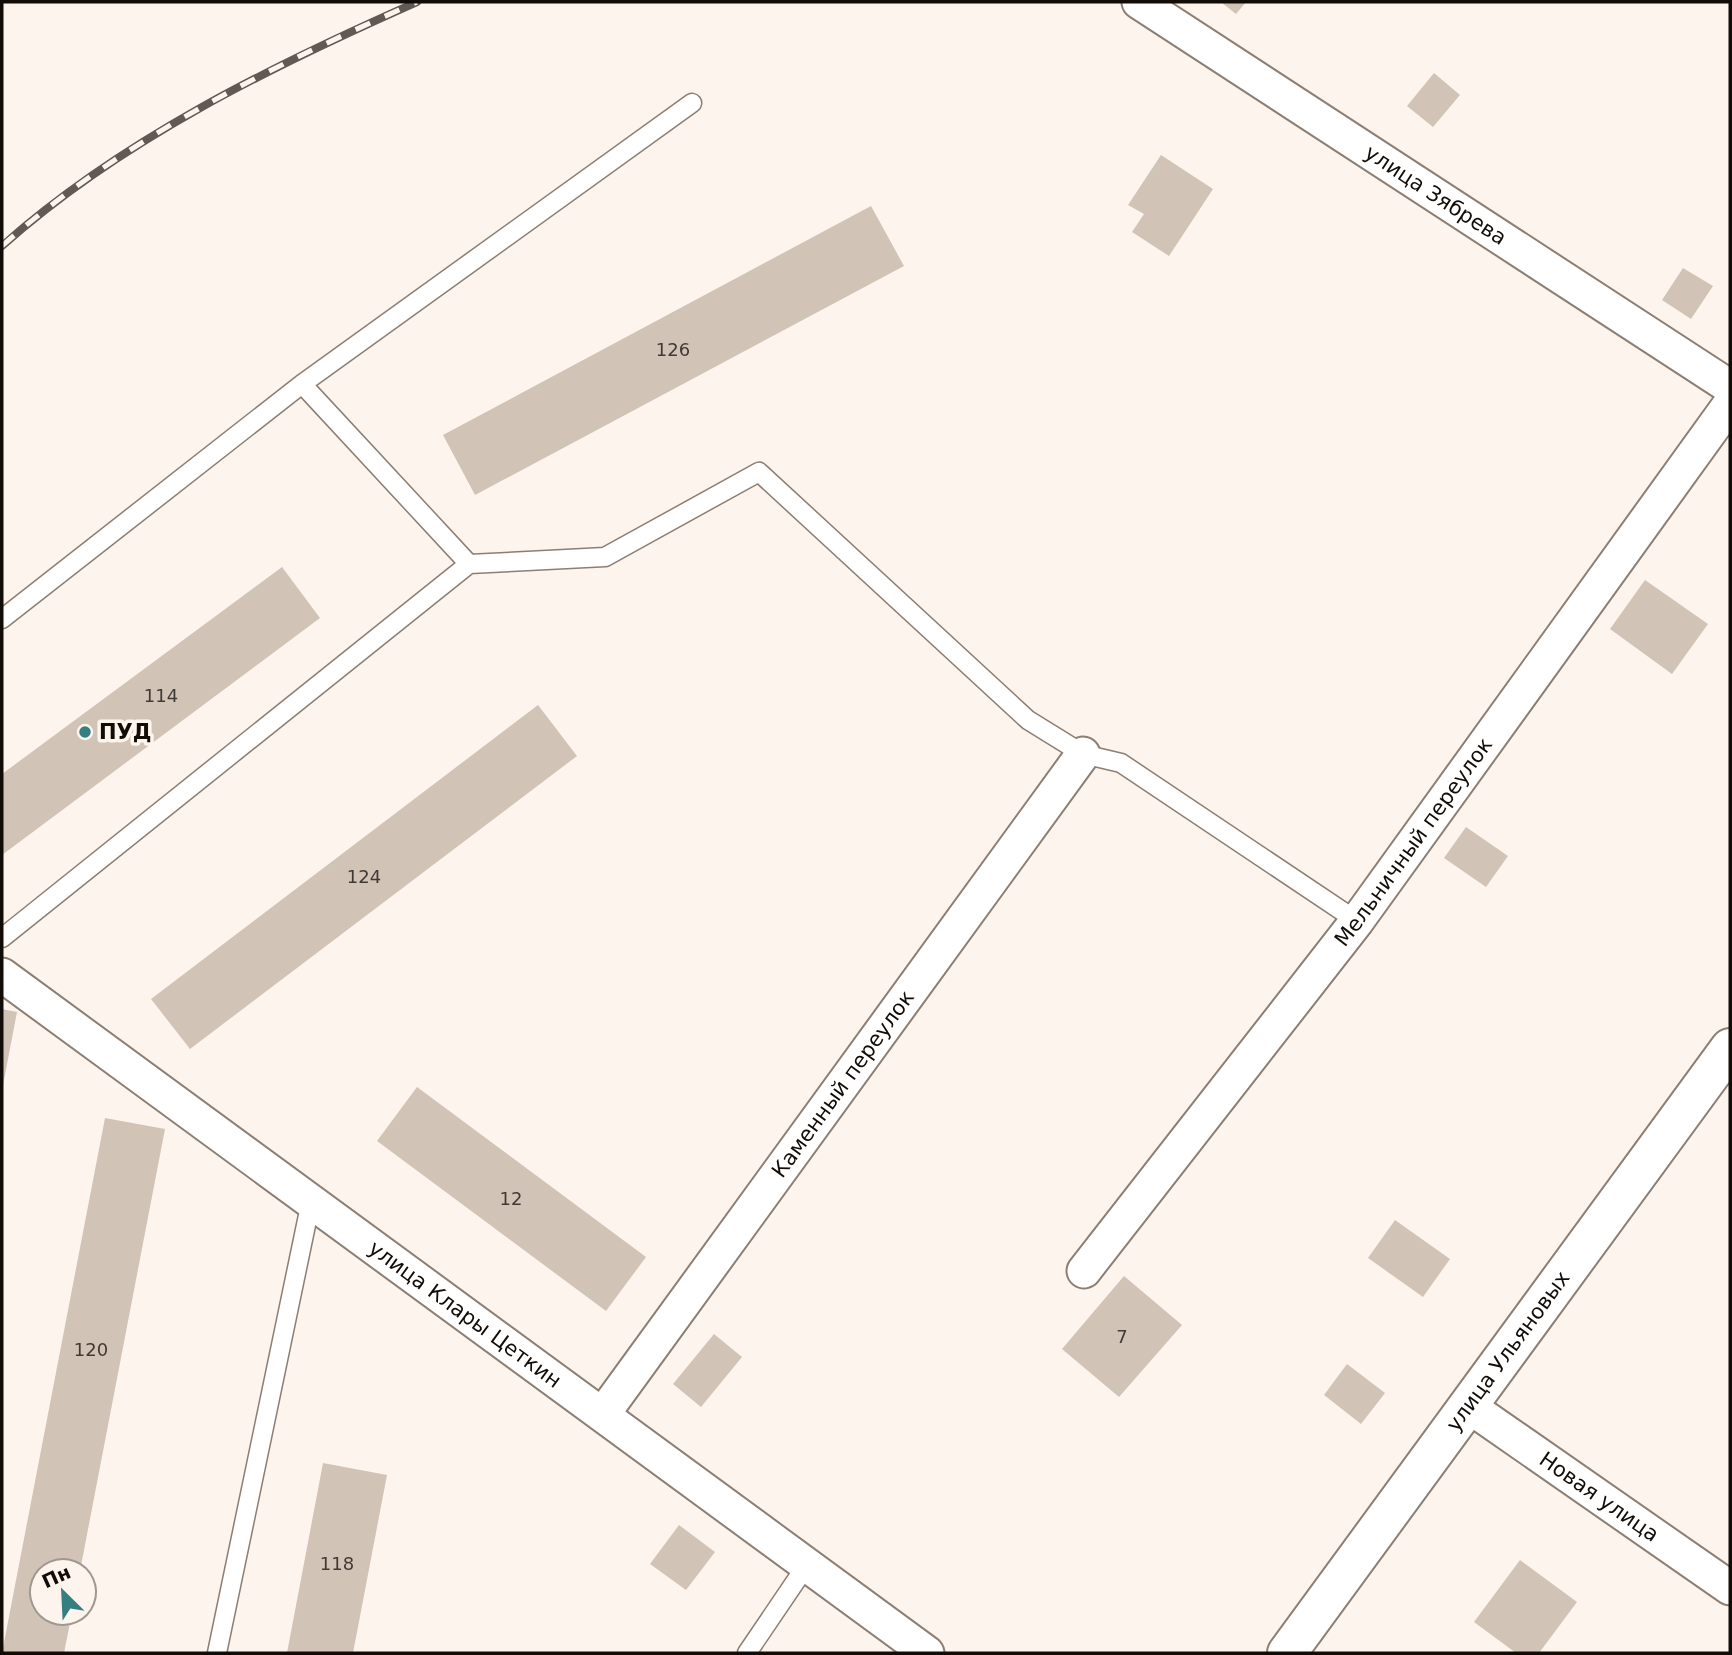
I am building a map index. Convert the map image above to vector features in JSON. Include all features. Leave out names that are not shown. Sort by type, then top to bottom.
[{"type":"street","name":"улица Зябрева","points":[[1139,2],[1730,387]]},
{"type":"street","name":"Мельничный переулок","points":[[1084,1271],[1357,921],[1730,404]]},
{"type":"street","name":"Каменный переулок","points":[[603,1414],[1083,754]]},
{"type":"street","name":"улица Клары Цеткин","points":[[2,975],[808,1563],[927,1653]]},
{"type":"street","name":"улица Ульяновых","points":[[1287,1653],[1730,1048]]},
{"type":"street","name":"Новая улица","points":[[1467,1405],[1730,1588]]},
{"type":"lane","points":[[2,620],[302,384],[692,103]]},
{"type":"lane","points":[[302,384],[469,565]]},
{"type":"lane","points":[[2,939],[469,565],[605,557],[758,471],[1028,720],[1083,754],[1121,763],[1357,921]]},
{"type":"lane","points":[[217,1653],[311,1200]]},
{"type":"lane","points":[[747,1653],[808,1563]]},
{"type":"building","points":[[1221,2],[1246,2],[1236,14]]},
{"type":"building","points":[[1434,73],[1460,95],[1433,127],[1407,106]]},
{"type":"building","points":[[1161,155],[1213,189],[1169,256],[1132,232],[1144,214],[1128,205]]},
{"type":"building","points":[[871,206],[904,266],[475,495],[443,435]]},
{"type":"building","points":[[1683,268],[1713,286],[1691,319],[1662,300]]},
{"type":"building","points":[[282,567],[320,618],[2,855],[2,774]]},
{"type":"building","points":[[1645,580],[1708,624],[1672,674],[1610,629]]},
{"type":"building","points":[[538,705],[577,756],[190,1049],[151,999]]},
{"type":"building","points":[[1466,827],[1508,856],[1486,887],[1444,858]]},
{"type":"building","points":[[2,1009],[17,1012],[3,1085],[2,1085]]},
{"type":"building","points":[[417,1087],[646,1257],[606,1311],[377,1141]]},
{"type":"building","points":[[105,1118],[165,1129],[83,1557],[28,1557],[28,1627],[69,1627],[64,1653],[2,1653]]},
{"type":"building","points":[[1395,1220],[1450,1259],[1423,1297],[1368,1258]]},
{"type":"building","points":[[1124,1276],[1182,1325],[1119,1397],[1062,1349]]},
{"type":"building","points":[[714,1334],[742,1357],[701,1407],[673,1384]]},
{"type":"building","points":[[1347,1364],[1385,1393],[1361,1424],[1324,1395]]},
{"type":"building","points":[[323,1463],[387,1475],[353,1653],[287,1653]]},
{"type":"building","points":[[679,1525],[715,1552],[686,1590],[650,1564]]},
{"type":"building","points":[[1520,1560],[1577,1602],[1539,1653],[1516,1653],[1474,1622]]},
{"type":"railway","points":[[2,246],[48,208],[147,139],[253,79],[417,2]]},
{"type":"place","name":"ПУД","points":[[85,732]]}]
